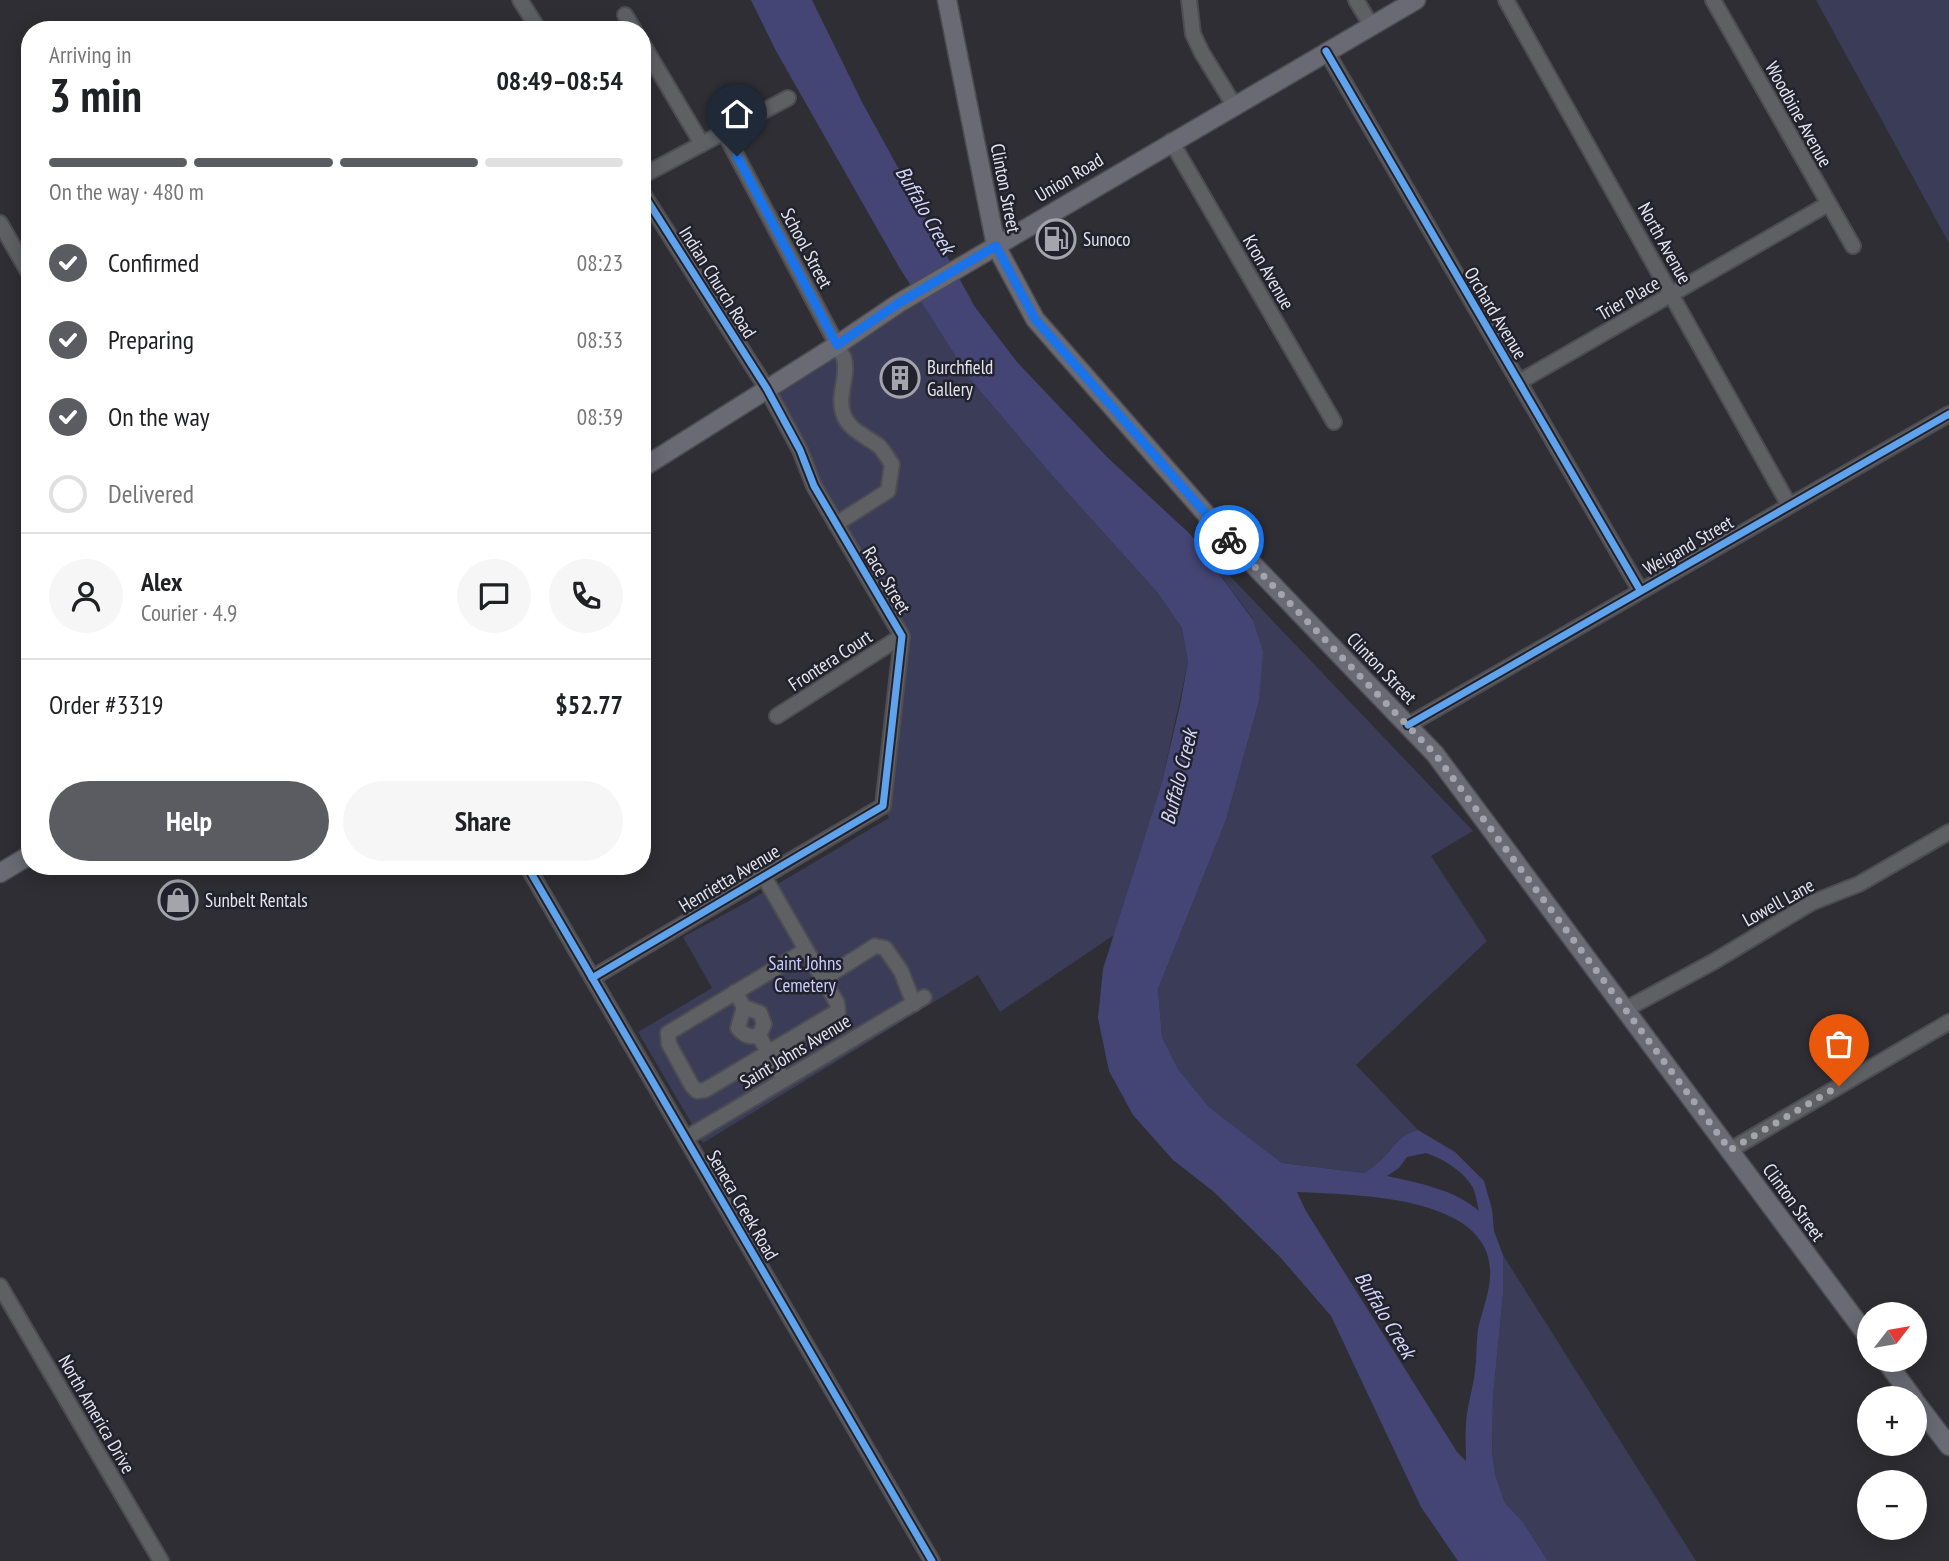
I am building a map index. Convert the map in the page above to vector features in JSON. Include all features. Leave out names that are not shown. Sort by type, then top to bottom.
[{"type":"main road","name":"Clinton Street","points":[[947,0],[996,246],[1035,319],[1220,530],[1435,754],[1857,1322]]},
{"type":"main road","name":"Union Road","points":[[651,462],[899,303],[1171,141],[1416,0]]},
{"type":"main road","points":[[0,873],[21,860]]},
{"type":"main road","points":[[1927,1416],[1949,1446]]},
{"type":"street","points":[[520,0],[533,21]]},
{"type":"street","points":[[1189,0],[1193,33],[1234,105]]},
{"type":"street","points":[[1356,0],[1371,25]]},
{"type":"street","name":"North Avenue","points":[[1506,0],[1789,505]]},
{"type":"street","name":"Woodbine Avenue","points":[[1713,0],[1853,246]]},
{"type":"street","points":[[625,15],[629,21]]},
{"type":"street","name":"Orchard Avenue","points":[[1326,51],[1640,590]]},
{"type":"street","points":[[651,58],[702,144]]},
{"type":"street","points":[[651,171],[788,98]]},
{"type":"street","name":"School Street","points":[[724,132],[846,365],[840,393],[843,414],[856,432],[881,448],[892,464],[888,491],[836,524]]},
{"type":"street","name":"Kron Avenue","points":[[1171,141],[1334,422]]},
{"type":"street","name":"Trier Place","points":[[1519,382],[1828,204]]},
{"type":"street","name":"Indian Church Road","points":[[651,205],[767,389]]},
{"type":"street","points":[[0,223],[21,259]]},
{"type":"street","name":"Race Street","points":[[767,389],[800,450],[814,486],[902,636],[883,806]]},
{"type":"street","name":"Weigand Street","points":[[1408,725],[1949,414]]},
{"type":"street","name":"Frontera Court","points":[[778,716],[902,636]]},
{"type":"street","name":"Henrietta Avenue","points":[[592,978],[883,806]]},
{"type":"street","name":"Lowell Lane","points":[[1626,1009],[1713,962],[1811,903],[1859,884],[1949,832]]},
{"type":"street","name":"Seneca Creek Road","points":[[532,875],[932,1561]]},
{"type":"street","points":[[763,875],[837,1003],[838,1011],[705,1090],[697,1091],[669,1044],[668,1033],[806,950]]},
{"type":"street","name":"Saint Johns Avenue","points":[[686,1138],[919,1001],[885,948],[874,946],[823,979]]},
{"type":"street","points":[[735,992],[744,1007],[760,1013],[764,1024],[760,1036],[784,1080]]},
{"type":"street","points":[[744,1007],[738,1028],[751,1037],[760,1036]]},
{"type":"street","points":[[1730,1150],[1949,1022]]},
{"type":"street","name":"North America Drive","points":[[0,1286],[161,1561]]},
{"type":"green space","points":[[1816,0],[1949,0],[1949,243]]},
{"type":"green space","name":"Saint Johns Cemetery","points":[[917,295],[970,379],[1157,592],[1182,628],[1188,662],[1162,782],[1114,935],[1000,1012],[978,975],[703,1143],[638,1032],[712,988],[683,937],[889,818],[883,806],[902,636],[767,389]]},
{"type":"green space","points":[[1190,534],[1473,831],[1431,856],[1487,941],[1356,1065],[1418,1130],[1402,1138],[1365,1173],[1282,1163],[1209,1107],[1178,1069],[1162,1037],[1158,989],[1226,820],[1259,701],[1253,619]]},
{"type":"green space","points":[[1503,1255],[1696,1561],[1548,1561],[1523,1522],[1505,1503],[1495,1474],[1492,1452],[1493,1397],[1503,1294]]},
{"type":"water","name":"Buffalo Creek","points":[[751,0],[812,0],[863,104],[975,307],[1017,362],[1107,457],[1190,534],[1253,620],[1263,652],[1259,701],[1226,820],[1158,989],[1162,1037],[1178,1069],[1209,1107],[1282,1163],[1365,1173],[1402,1138],[1418,1130],[1455,1152],[1484,1181],[1492,1209],[1494,1231],[1503,1255],[1503,1294],[1493,1397],[1492,1452],[1495,1474],[1505,1503],[1523,1522],[1548,1561],[1458,1561],[1421,1507],[1331,1316],[1280,1257],[1214,1192],[1173,1160],[1133,1115],[1109,1071],[1098,1018],[1103,969],[1162,782],[1180,705],[1188,662],[1182,628],[1157,592],[970,379],[899,267],[776,51]],"holes":[[[1426,1153],[1446,1162],[1464,1176],[1474,1190],[1479,1211],[1447,1192],[1387,1176],[1399,1168],[1407,1157]],[[1297,1192],[1384,1198],[1416,1204],[1446,1214],[1470,1229],[1486,1250],[1490,1277],[1478,1329],[1475,1371],[1466,1423],[1466,1461],[1457,1452],[1306,1211]]]},
{"type":"cycle path","points":[[1326,51],[1640,590]]},
{"type":"cycle path","points":[[592,978],[883,806],[902,636],[814,486],[800,450],[767,389],[651,206]]},
{"type":"cycle path","points":[[1408,725],[1949,414]]},
{"type":"cycle path","points":[[532,875],[932,1561]]},
{"type":"way so far","points":[[1229,540],[1435,754],[1730,1150],[1839,1086]]},
{"type":"place","name":"Sunoco","points":[[1056,239]]},
{"type":"place","name":"Burchfield Gallery","points":[[900,378]]},
{"type":"place","name":"Sunbelt Rentals","points":[[178,900]]},
{"type":"route","points":[[737,156],[837,345],[899,303],[996,246],[1035,319],[1229,540]]}]
